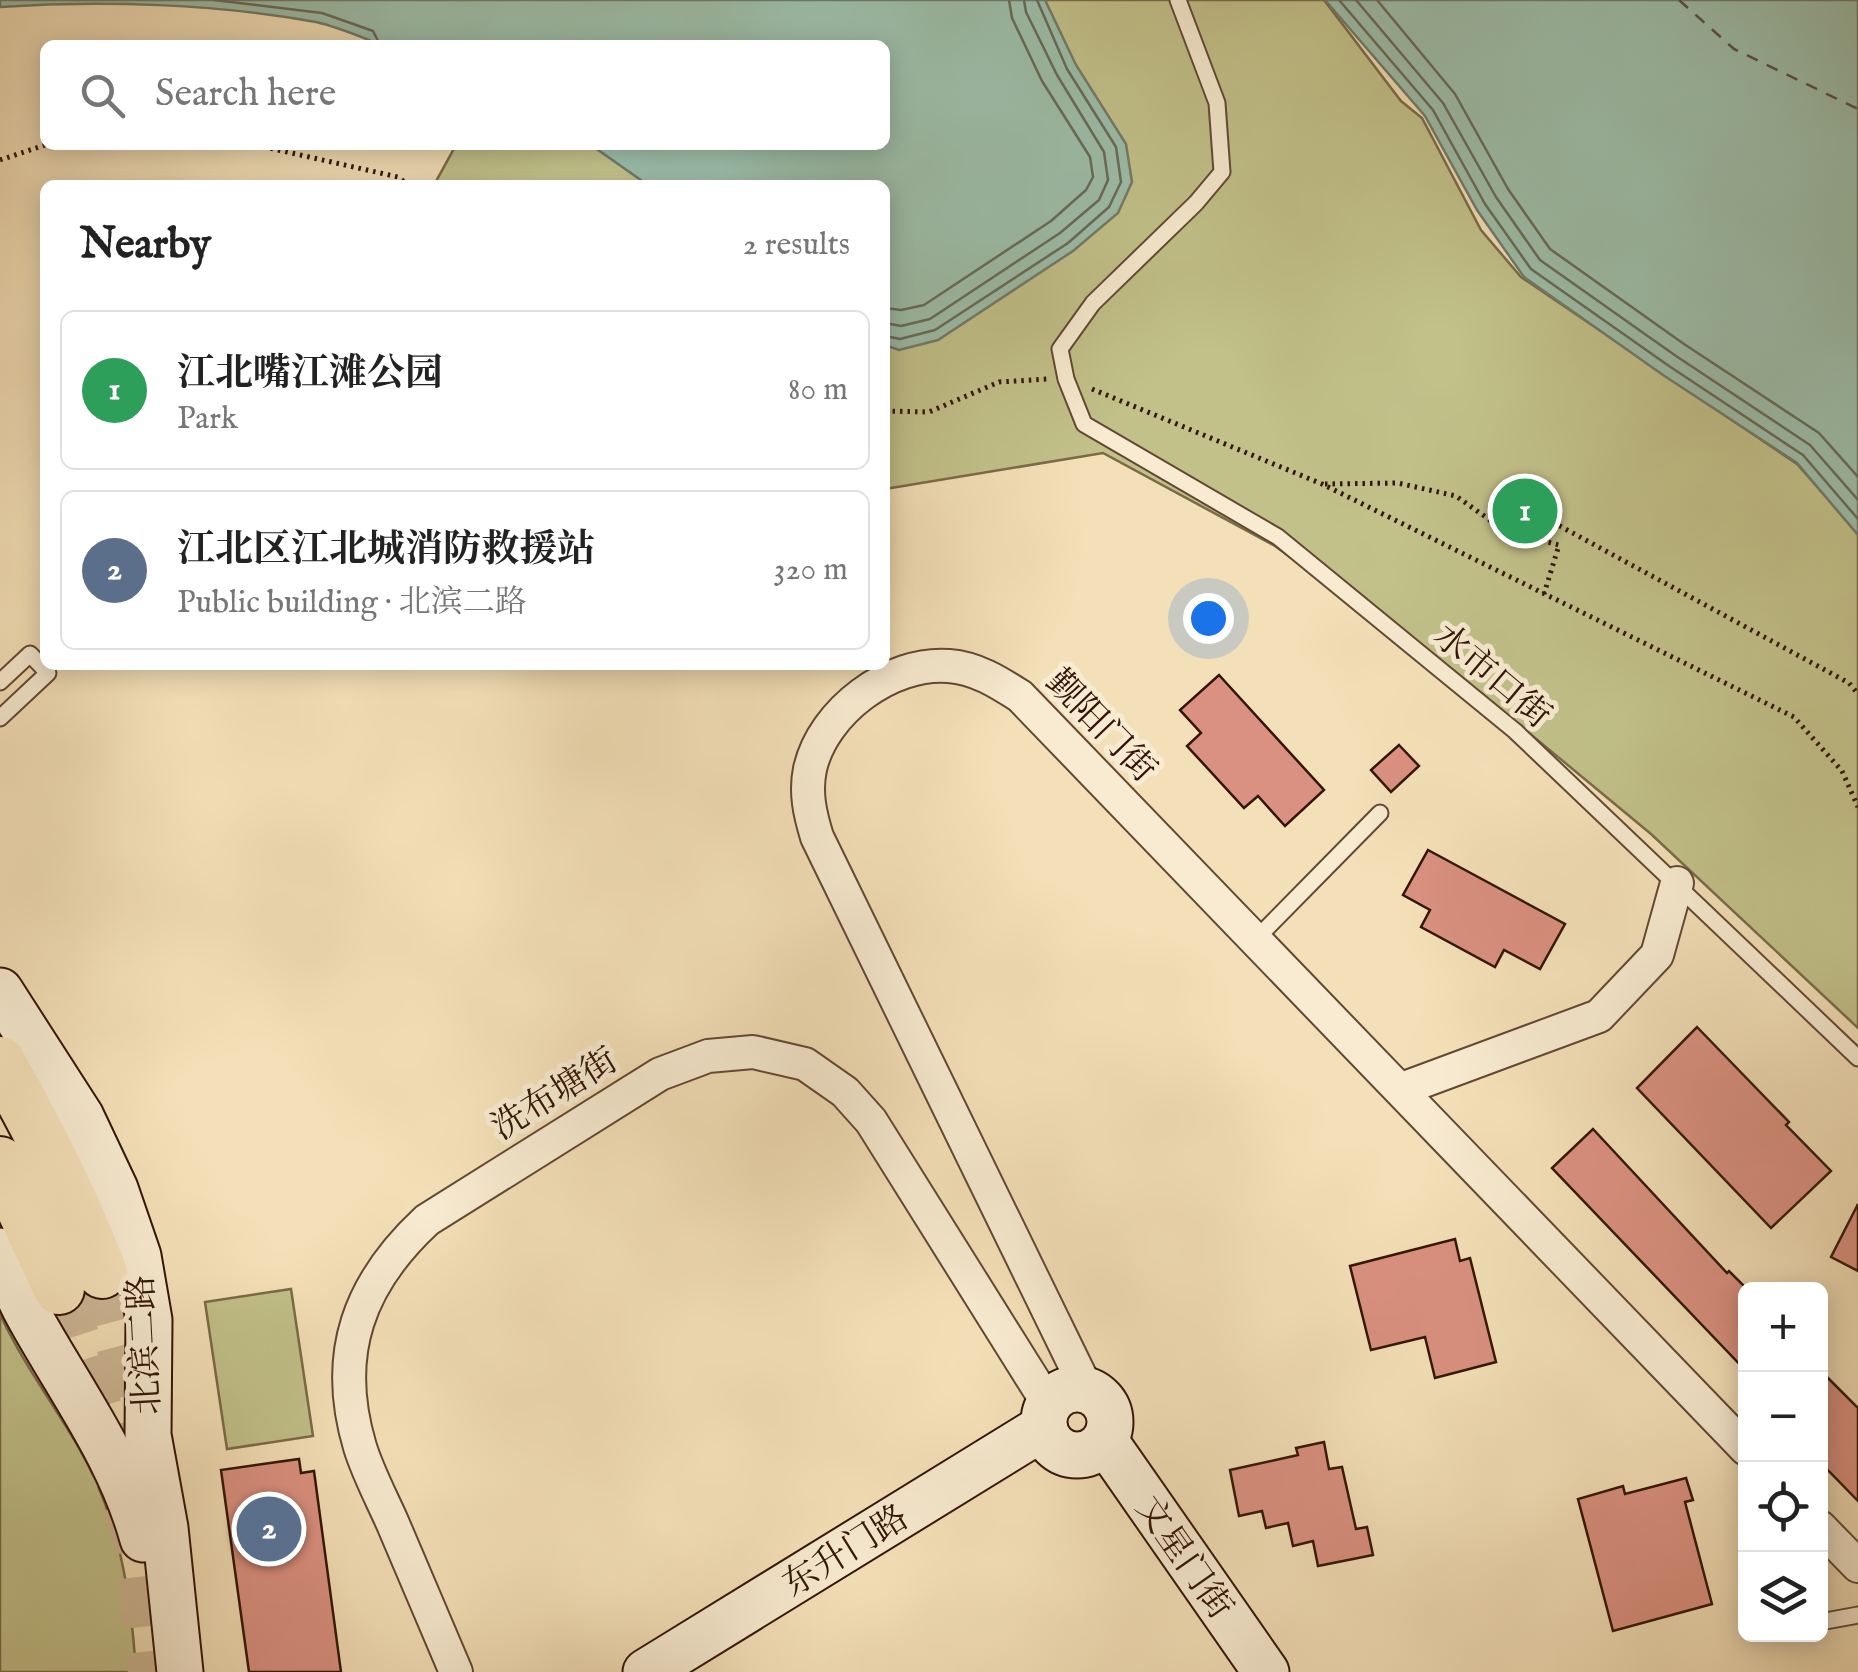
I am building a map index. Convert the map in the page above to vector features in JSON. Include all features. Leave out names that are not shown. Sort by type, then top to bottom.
[{"type":"main road","name":"北滨二路","points":[[0,1062],[76,1205],[81,1281],[0,1162]]},
{"type":"street","name":"觐阳门街","points":[[1069,1428],[1006,1228],[816,837],[807,804],[810,767],[827,728],[862,696],[905,669],[949,666],[988,675],[1020,696],[1738,1440]]},
{"type":"street","points":[[1402,1089],[1598,1016],[1657,955],[1678,883]]},
{"type":"street","name":"北滨二路","points":[[0,991],[81,1117],[115,1189],[138,1256],[150,1320],[148,1435],[165,1528],[180,1672]]},
{"type":"street","name":"洗布塘街","points":[[456,1672],[360,1448],[350,1404],[349,1361],[356,1322],[372,1285],[396,1249],[427,1220],[660,1074],[708,1056],[754,1052],[805,1064],[845,1092],[871,1121],[906,1173],[1069,1428]]},
{"type":"street","points":[[906,1173],[986,1261],[994,1262],[1002,1256],[1006,1228]]},
{"type":"street","name":"北滨二路","points":[[0,1250],[25,1309],[112,1456],[142,1536],[159,1672]]},
{"type":"street","points":[[54,1360],[92,1381],[119,1376],[137,1362],[150,1320]]},
{"type":"street","name":"东升门路","points":[[646,1672],[1069,1428]]},
{"type":"street","name":"东升门路","points":[[700,1672],[1069,1428]]},
{"type":"street","name":"文星门街","points":[[1069,1428],[1232,1672]]},
{"type":"street","name":"文星门街","points":[[1069,1428],[1266,1672]]},
{"type":"street","points":[[1828,1535],[1858,1566]]},
{"type":"lane","points":[[1066,378],[1060,349],[1093,303],[1196,204],[1222,172],[1217,103],[1178,0]]},
{"type":"lane","name":"水市口街","points":[[1066,378],[1084,424],[1278,537],[1515,731],[1858,1058]]},
{"type":"lane","points":[[0,682],[30,654],[40,665]]},
{"type":"lane","points":[[0,718],[48,673],[45,670]]},
{"type":"lane","points":[[1254,941],[1380,813]]},
{"type":"lane","points":[[1828,1621],[1858,1615]]},
{"type":"path","points":[[0,160],[40,147]]},
{"type":"path","points":[[278,150],[402,180]]},
{"type":"path","points":[[890,411],[929,412],[999,382],[1066,378],[1322,484],[1794,717],[1842,771],[1858,807]]},
{"type":"path","points":[[1322,484],[1398,483],[1456,496],[1504,530],[1559,545],[1544,594]]},
{"type":"path","points":[[1504,530],[1534,512],[1849,683],[1858,694]]},
{"type":"shaded area","points":[[985,0],[1324,0],[1401,101],[1422,118],[1481,230],[1521,277],[1797,464],[1858,533],[1858,1028],[1651,834],[1517,723],[1275,546],[1103,453],[890,488],[890,251]]},
{"type":"shaded area","points":[[453,150],[679,150],[734,180],[437,180]]},
{"type":"shaded area","points":[[291,1289],[313,1436],[227,1449],[205,1302]]},
{"type":"shaded area","points":[[0,1314],[79,1448],[104,1501],[121,1556],[136,1672],[0,1672]]},
{"type":"water","points":[[0,0],[1045,0],[1076,65],[1126,144],[1132,182],[1118,213],[1073,251],[938,340],[899,350],[890,347],[890,180],[641,180],[598,150],[890,150],[890,40],[369,40],[316,22],[199,7],[0,7]]},
{"type":"water","points":[[1325,0],[1858,0],[1858,535],[1797,463],[1524,277],[1477,210],[1425,116]]},
{"type":"building","points":[[1219,675],[1324,790],[1285,826],[1258,796],[1244,808],[1187,746],[1201,733],[1180,710]]},
{"type":"building","points":[[1399,745],[1419,766],[1391,792],[1371,770]]},
{"type":"building","points":[[1428,850],[1565,924],[1540,969],[1504,950],[1495,967],[1421,927],[1430,910],[1403,895]]},
{"type":"building","points":[[1697,1027],[1831,1171],[1771,1228],[1637,1088]]},
{"type":"building","points":[[1593,1129],[1727,1273],[1740,1282],[1738,1363],[1552,1168]]},
{"type":"building","points":[[1858,1204],[1858,1271],[1831,1257]]},
{"type":"building","points":[[1455,1239],[1460,1261],[1470,1258],[1496,1362],[1435,1378],[1425,1337],[1371,1350],[1350,1266]]},
{"type":"building","points":[[1828,1378],[1858,1408],[1858,1501],[1828,1470]]},
{"type":"building","points":[[1324,1442],[1329,1469],[1342,1467],[1356,1529],[1367,1527],[1373,1555],[1318,1566],[1313,1541],[1293,1546],[1288,1523],[1266,1528],[1262,1511],[1239,1516],[1230,1470],[1298,1455],[1296,1448]]},
{"type":"building","points":[[299,1459],[301,1473],[314,1471],[341,1672],[249,1672],[221,1470]]},
{"type":"building","points":[[1686,1478],[1693,1500],[1685,1502],[1712,1604],[1613,1631],[1578,1499],[1623,1486],[1625,1494]]},
{"type":"ferry route","points":[[1679,0],[1734,49],[1858,109]]},
{"type":"tunnel","points":[[102,1273],[144,1431]]},
{"type":"tunnel","points":[[59,1289],[138,1537],[153,1672]]},
{"type":"place","name":"江北嘴江滩公园","points":[[1525,511]]},
{"type":"place","name":"江北区江北城消防救援站","points":[[269,1529]]}]
